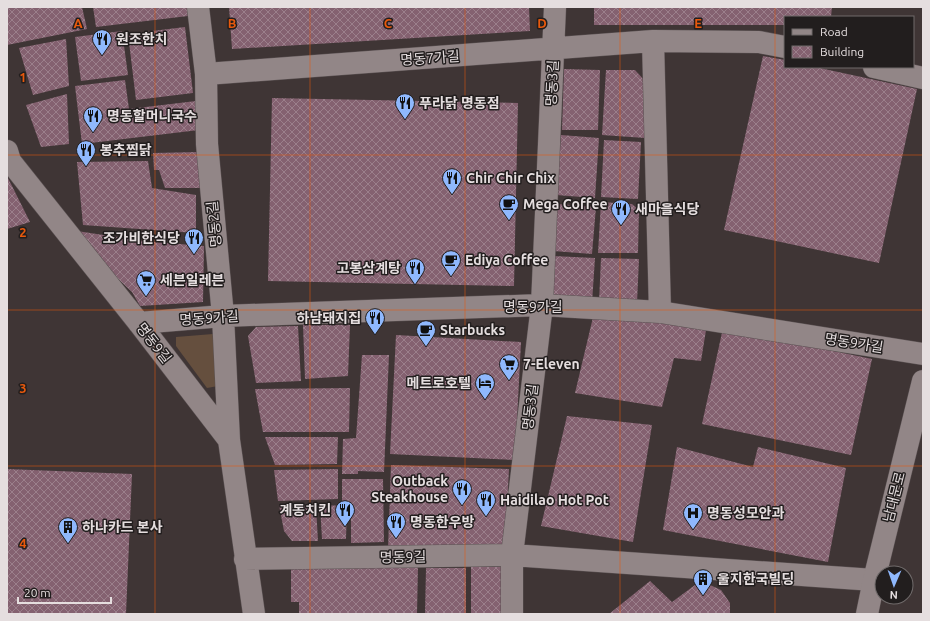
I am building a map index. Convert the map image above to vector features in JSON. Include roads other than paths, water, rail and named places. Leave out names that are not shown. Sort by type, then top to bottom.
[{"type":"street","name":"명동2길","points":[[198,7],[206,74],[207,144],[223,316],[229,440]]},
{"type":"street","name":"명동3길","points":[[512,614],[512,555],[542,305],[555,7]]},
{"type":"street","name":"명동7가길","points":[[206,74],[653,41],[759,42],[784,47]]},
{"type":"street","points":[[653,41],[660,312]]},
{"type":"street","points":[[878,68],[923,78]]},
{"type":"street","name":"명동9길","points":[[7,151],[10,161],[139,323],[229,440],[254,614]]},
{"type":"street","name":"명동9가길","points":[[139,323],[223,316],[542,305],[660,312],[923,354]]},
{"type":"street","name":"남대문로","points":[[878,565],[923,381]]},
{"type":"street","name":"명동9길","points":[[245,559],[512,555],[874,580]]},
{"type":"street","name":"남대문로","points":[[867,614],[874,580]]},
{"type":"place","name":"원조한치","points":[[102,56]]},
{"type":"place","name":"푸라닭 명동점","points":[[405,120]]},
{"type":"place","name":"명동할머니국수","points":[[93,133]]},
{"type":"place","name":"봉추찜닭","points":[[86,167]]},
{"type":"place","name":"Chir Chir Chix","points":[[452,195]]},
{"type":"place","name":"Mega Coffee","points":[[509,221]]},
{"type":"place","name":"새마을식당","points":[[621,226]]},
{"type":"place","name":"조가비한식당","points":[[194,255]]},
{"type":"place","name":"Ediya Coffee","points":[[451,277]]},
{"type":"place","name":"고봉삼계탕","points":[[415,285]]},
{"type":"place","name":"세븐일레븐","points":[[146,297]]},
{"type":"place","name":"하남돼지집","points":[[375,335]]},
{"type":"place","name":"Starbucks","points":[[426,347]]},
{"type":"place","name":"7-Eleven","points":[[509,381]]},
{"type":"place","name":"메트로호텔","points":[[485,400]]},
{"type":"place","name":"Outback Steakhouse","points":[[462,506]]},
{"type":"place","name":"Haidilao Hot Pot","points":[[486,517]]},
{"type":"place","name":"계동치킨","points":[[345,527]]},
{"type":"place","name":"명동성모안과","points":[[693,530]]},
{"type":"place","name":"명동한우방","points":[[396,539]]},
{"type":"place","name":"하나카드 본사","points":[[68,544]]},
{"type":"place","name":"울지한국빌딩","points":[[703,596]]}]
